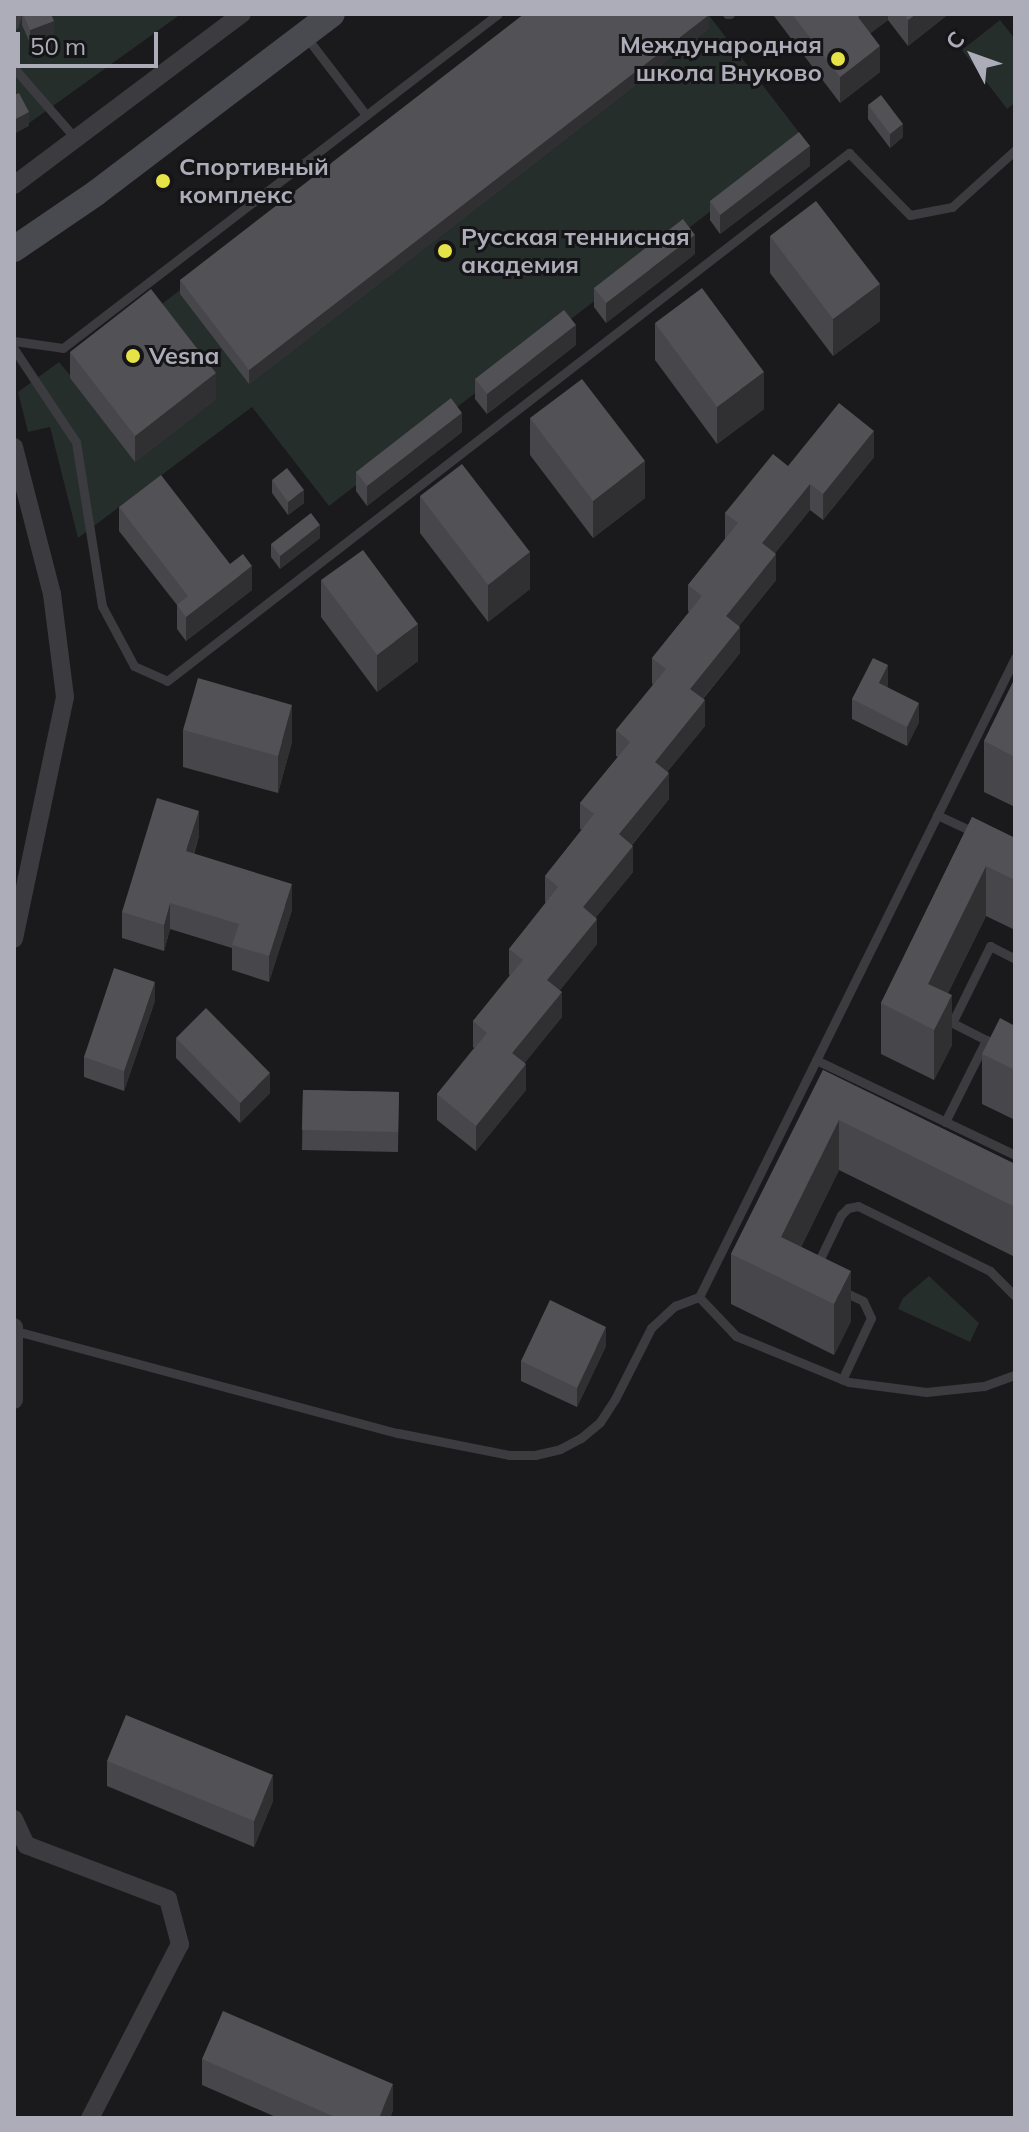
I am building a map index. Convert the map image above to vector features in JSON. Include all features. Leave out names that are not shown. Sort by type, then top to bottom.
[{"type":"main road","points":[[14,249],[96,193],[330,15]]},
{"type":"street","points":[[14,185],[242,14]]},
{"type":"street","points":[[14,447],[52,594],[65,697],[14,939]]},
{"type":"street","points":[[14,1400],[15,1329]]},
{"type":"street","points":[[14,1819],[26,1845],[168,1899],[180,1944],[90,2118]]},
{"type":"lane","points":[[14,25],[17,14]]},
{"type":"lane","points":[[14,341],[63,348],[498,14]]},
{"type":"lane","points":[[305,35],[366,115]]},
{"type":"lane","points":[[14,68],[76,139]]},
{"type":"lane","points":[[14,349],[76,442],[102,606],[134,666],[167,681],[849,153],[910,215],[952,207],[1015,150]]},
{"type":"lane","points":[[15,1329],[398,1433],[509,1455],[535,1455],[571,1443],[600,1422],[651,1328],[675,1306],[699,1297],[1015,658]]},
{"type":"lane","points":[[937,815],[989,840]]},
{"type":"lane","points":[[1004,1049],[952,1023],[990,946],[1015,959]]},
{"type":"lane","points":[[945,1122],[986,1040]]},
{"type":"lane","points":[[816,1060],[1015,1155]]},
{"type":"lane","points":[[804,1086],[818,1093]]},
{"type":"lane","points":[[818,1278],[816,1265],[841,1215],[848,1208],[858,1206],[990,1271],[1015,1296]]},
{"type":"lane","points":[[833,1286],[863,1301],[871,1311],[870,1324],[842,1380]]},
{"type":"lane","points":[[699,1297],[736,1336],[842,1380],[885,1389],[926,1392],[984,1386],[1015,1375]]},
{"type":"shaded area","points":[[14,14],[181,14],[14,134]]},
{"type":"shaded area","name":"Русская теннисная академия","points":[[537,14],[708,14],[804,139],[329,506],[252,407],[78,538],[50,427],[28,432],[18,392],[59,362],[70,375]]},
{"type":"shaded area","points":[[1000,20],[1015,39],[1015,103],[1007,109],[962,50]]},
{"type":"shaded area","points":[[929,1276],[979,1323],[970,1342],[898,1309],[903,1298]]},
{"type":"building","points":[[23,14],[51,14],[54,21],[30,30]]},
{"type":"building","points":[[524,14],[709,15],[249,370],[180,280]]},
{"type":"building","points":[[792,14],[862,14],[858,17],[880,46],[840,77]]},
{"type":"building","points":[[19,93],[29,112],[14,120],[14,95]]},
{"type":"building","points":[[881,95],[903,124],[890,134],[868,105]]},
{"type":"building","points":[[799,132],[810,146],[720,215],[710,201]]},
{"type":"building","points":[[816,201],[880,284],[833,319],[770,236]]},
{"type":"building","points":[[683,219],[695,235],[606,303],[594,288]]},
{"type":"building","points":[[702,288],[764,372],[717,407],[655,323]]},
{"type":"building","points":[[151,289],[216,373],[135,436],[70,352]]},
{"type":"building","points":[[564,310],[576,325],[487,394],[475,379]]},
{"type":"building","points":[[582,379],[645,461],[593,501],[530,418]]},
{"type":"building","points":[[451,398],[462,413],[367,486],[356,472]]},
{"type":"building","points":[[839,403],[874,431],[823,494],[810,484],[762,543],[776,554],[726,616],[740,627],[690,689],[705,700],[655,762],[669,773],[619,834],[633,846],[583,907],[597,919],[547,980],[562,992],[512,1053],[526,1064],[476,1126],[437,1094],[487,1033],[473,1021],[523,960],[509,949],[558,887],[545,876],[594,814],[580,803],[630,742],[616,730],[666,669],[652,658],[702,596],[688,585],[738,523],[725,513],[773,454],[788,466]]},
{"type":"building","points":[[462,464],[530,552],[488,585],[420,496]]},
{"type":"building","points":[[287,468],[304,490],[288,502],[272,480]]},
{"type":"building","points":[[161,475],[230,564],[243,554],[252,566],[186,617],[177,605],[188,596],[119,507]]},
{"type":"building","points":[[311,513],[320,525],[280,556],[271,544]]},
{"type":"building","points":[[363,550],[418,624],[377,655],[321,580]]},
{"type":"building","points":[[873,658],[888,665],[879,683],[919,703],[907,727],[852,699]]},
{"type":"building","points":[[198,678],[292,705],[278,756],[183,730]]},
{"type":"building","points":[[1015,678],[1015,757],[984,741]]},
{"type":"building","points":[[157,798],[199,811],[186,851],[292,884],[269,956],[232,945],[239,924],[170,903],[164,925],[122,912]]},
{"type":"building","points":[[972,817],[1015,838],[1015,880],[986,866],[928,984],[952,995],[934,1030],[881,1003]]},
{"type":"building","points":[[114,968],[155,982],[124,1071],[84,1057]]},
{"type":"building","points":[[206,1008],[270,1073],[240,1103],[176,1038]]},
{"type":"building","points":[[1000,1018],[1015,1026],[1015,1070],[982,1054]]},
{"type":"building","points":[[823,1070],[1015,1164],[1015,1207],[839,1120],[781,1237],[851,1271],[834,1304],[731,1254]]},
{"type":"building","points":[[303,1090],[399,1092],[398,1132],[302,1130]]},
{"type":"building","points":[[550,1300],[606,1327],[577,1388],[521,1361]]},
{"type":"building","points":[[126,1715],[273,1775],[254,1821],[107,1761]]},
{"type":"building","points":[[223,2011],[393,2084],[379,2118],[337,2118],[202,2059]]},
{"type":"place","name":"Международная школа Внуково","points":[[838,59]]},
{"type":"place","name":"Спортивный комплекс","points":[[163,181]]},
{"type":"place","name":"Русская теннисная академия","points":[[445,251]]},
{"type":"place","name":"Vesna","points":[[133,356]]}]
